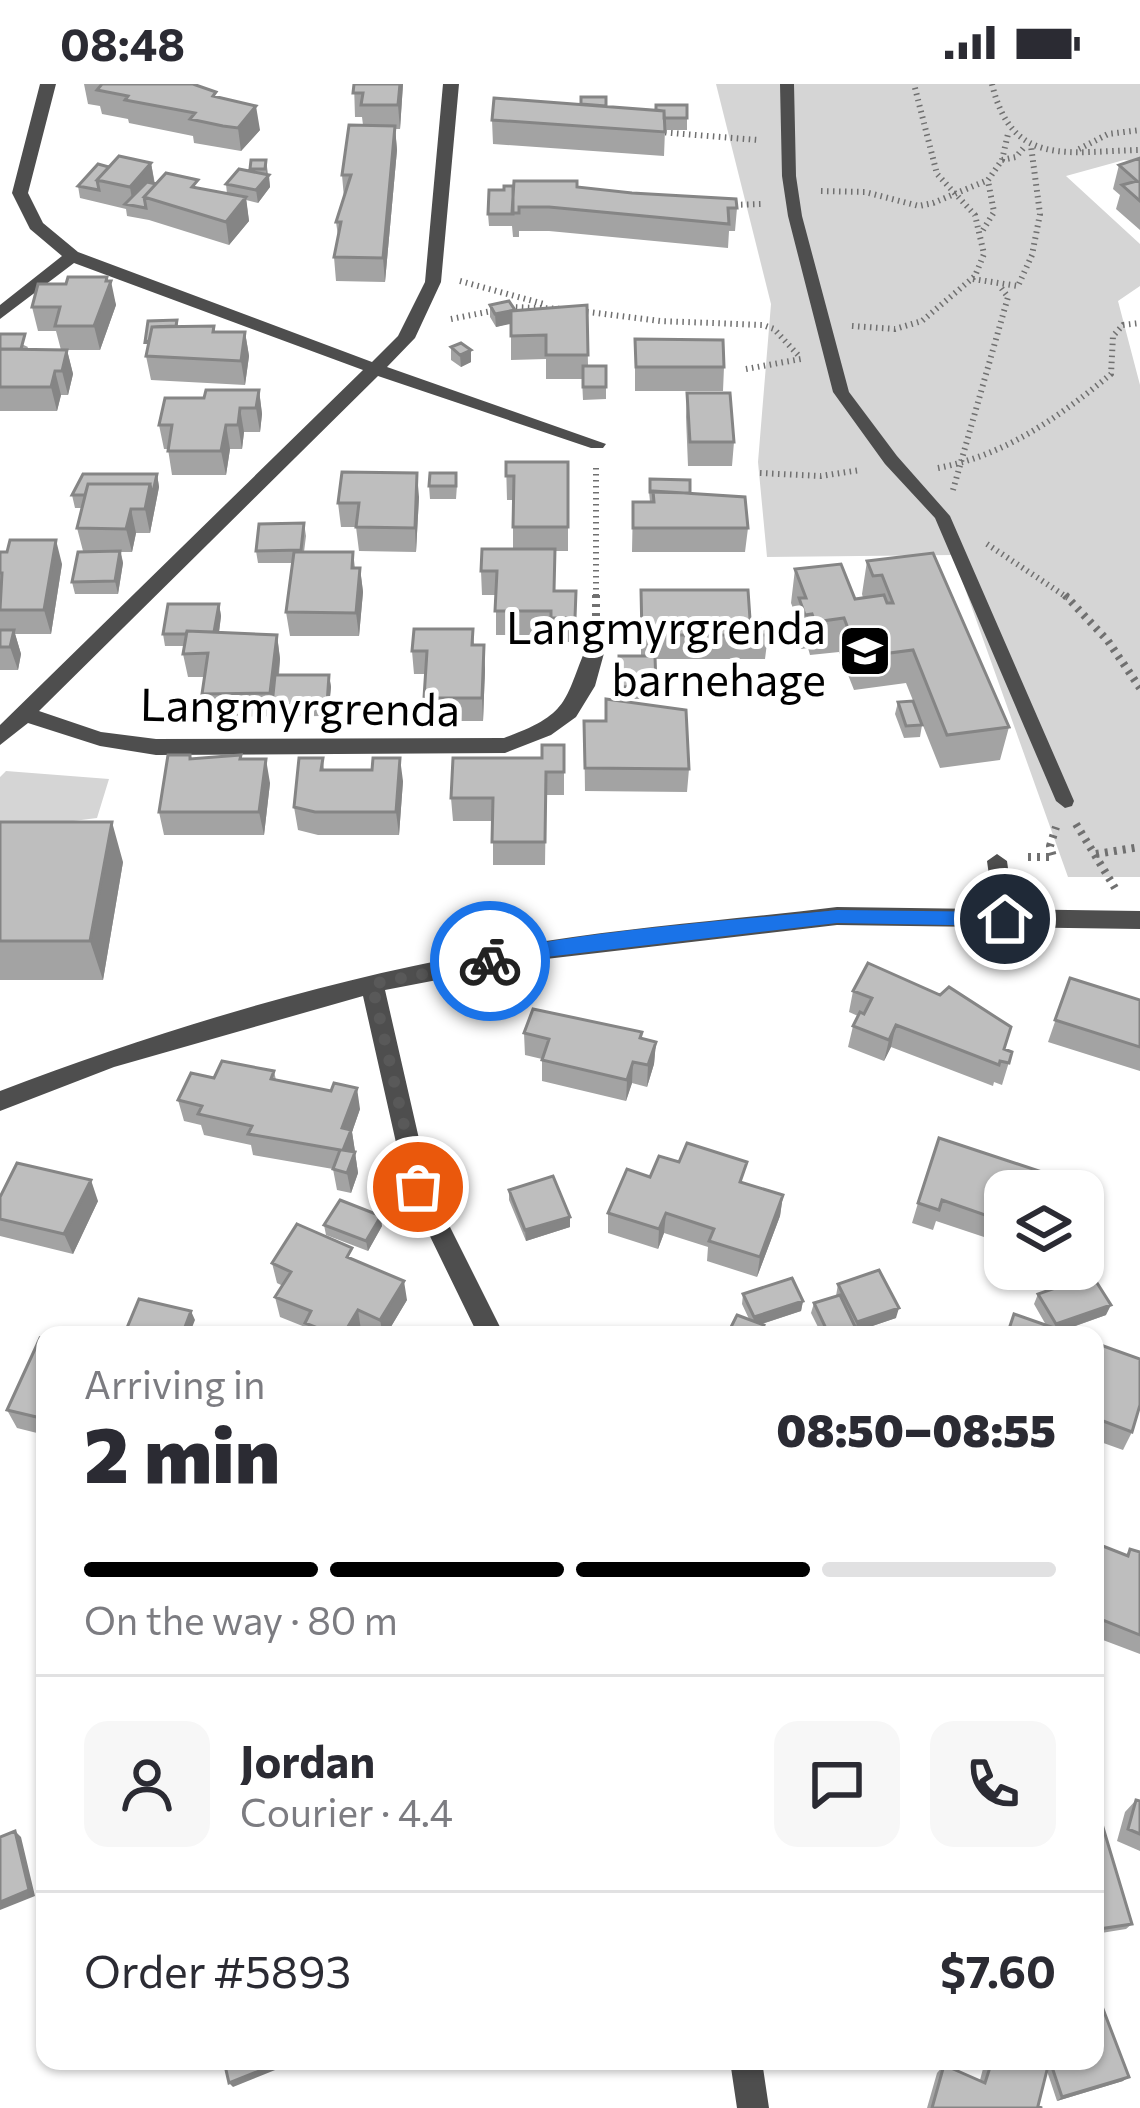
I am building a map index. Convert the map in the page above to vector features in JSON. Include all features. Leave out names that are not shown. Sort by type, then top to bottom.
[{"type":"street","points":[[48,84],[20,193],[36,226],[72,256],[378,370],[597,444]]},
{"type":"street","name":"Langmyrgrenda","points":[[0,738],[406,338],[433,282],[451,84]]},
{"type":"street","points":[[0,314],[72,256]]},
{"type":"street","name":"Langmyrgrenda","points":[[24,714],[100,739],[156,747],[505,745],[542,733],[584,700],[596,646]]},
{"type":"street","points":[[0,1101],[110,1059],[372,984],[546,950],[837,916],[1140,920]]},
{"type":"street","points":[[372,984],[418,1187],[487,1326]]},
{"type":"street","points":[[747,2070],[753,2108]]},
{"type":"lane","points":[[787,84],[792,198],[841,392],[891,460],[942,516],[1065,801]]},
{"type":"lane","points":[[997,861],[1005,919]]},
{"type":"path","points":[[914,84],[937,174],[960,189],[983,230]]},
{"type":"path","points":[[720,205],[865,192],[919,206],[988,180],[1002,160],[1008,134],[992,84]]},
{"type":"path","points":[[646,125],[659,133],[706,133],[788,147]]},
{"type":"path","points":[[1077,150],[1108,134],[1140,130]]},
{"type":"path","points":[[1008,134],[1028,146],[1140,150]]},
{"type":"path","points":[[1002,160],[1016,157],[1028,146]]},
{"type":"path","points":[[974,278],[1018,286],[1032,259],[1041,207],[1028,146]]},
{"type":"path","points":[[826,326],[915,325],[974,278],[982,263],[983,230],[994,212],[988,180]]},
{"type":"path","points":[[455,280],[551,306],[660,321],[763,325],[841,392]]},
{"type":"path","points":[[999,285],[1008,297],[1007,314],[975,403],[963,465],[1032,431],[1083,397],[1111,374],[1112,335],[1123,325],[1140,323]]},
{"type":"path","points":[[443,322],[498,308],[551,306]]},
{"type":"path","points":[[746,369],[803,359]]},
{"type":"path","points":[[596,646],[597,444]]},
{"type":"path","points":[[942,516],[1035,570],[1077,602],[1098,623],[1140,688]]},
{"type":"path","points":[[1065,801],[1113,886]]},
{"type":"path","points":[[997,861],[1053,857],[1050,846],[1065,801]]},
{"type":"path","points":[[1096,854],[1140,847]]},
{"type":"shaded area","points":[[716,84],[1140,84],[1140,162],[1124,160],[1066,176],[1140,244],[1140,286],[1118,301],[1140,385],[1140,877],[1068,877],[953,555],[767,557],[758,462],[771,304]]},
{"type":"shaded area","points":[[6,771],[109,779],[97,818],[34,826],[0,823],[0,777]]},
{"type":"building","points":[[102,84],[193,84],[216,92],[213,96],[256,106],[238,128],[223,126],[190,119],[195,113],[97,90]]},
{"type":"building","points":[[354,84],[400,84],[398,105],[361,105],[363,93],[353,93]]},
{"type":"building","points":[[581,97],[606,97],[606,106],[581,104]]},
{"type":"building","points":[[494,98],[664,111],[665,132],[492,120]]},
{"type":"building","points":[[656,105],[687,105],[687,118],[664,118],[664,111],[656,110]]},
{"type":"building","points":[[349,125],[395,126],[383,258],[334,257],[341,222],[336,222],[351,175],[342,175]]},
{"type":"building","points":[[119,156],[151,163],[130,187],[97,180]]},
{"type":"building","points":[[1140,158],[1140,201],[1122,185],[1137,181],[1119,165]]},
{"type":"building","points":[[251,160],[266,160],[265,169],[250,169]]},
{"type":"building","points":[[98,164],[109,167],[97,180],[99,190],[78,186]]},
{"type":"building","points":[[239,169],[269,175],[256,190],[226,184]]},
{"type":"building","points":[[166,173],[198,180],[192,187],[246,197],[226,222],[144,197]]},
{"type":"building","points":[[514,181],[577,181],[577,187],[736,199],[737,208],[728,208],[729,224],[549,207],[519,207],[519,213],[512,213]]},
{"type":"building","points":[[147,182],[156,184],[144,197],[146,208],[125,204]]},
{"type":"building","points":[[504,186],[513,186],[513,214],[488,214],[489,190],[504,190]]},
{"type":"building","points":[[68,277],[107,277],[111,281],[94,326],[55,326],[60,307],[32,307],[38,284],[66,284]]},
{"type":"building","points":[[509,301],[515,310],[495,314],[490,305]]},
{"type":"building","points":[[587,305],[588,355],[546,355],[546,335],[511,336],[511,311]]},
{"type":"building","points":[[177,320],[176,326],[152,327],[145,342],[148,321]]},
{"type":"building","points":[[214,326],[213,332],[245,332],[241,361],[146,356],[152,327]]},
{"type":"building","points":[[0,334],[25,334],[21,349],[0,349]]},
{"type":"building","points":[[635,339],[723,340],[724,367],[636,367]]},
{"type":"building","points":[[461,343],[471,350],[460,355],[451,347]]},
{"type":"building","points":[[0,349],[67,350],[62,371],[55,371],[51,387],[0,387]]},
{"type":"building","points":[[583,366],[606,366],[606,387],[583,387]]},
{"type":"building","points":[[206,390],[259,390],[256,408],[240,408],[238,425],[226,425],[221,451],[168,451],[172,425],[159,425],[165,398],[204,398]]},
{"type":"building","points":[[687,393],[730,393],[734,442],[690,442]]},
{"type":"building","points":[[506,462],[568,462],[568,527],[513,527],[514,476],[506,476]]},
{"type":"building","points":[[342,472],[417,473],[415,528],[356,527],[359,503],[338,503]]},
{"type":"building","points":[[430,473],[456,473],[456,486],[429,486]]},
{"type":"building","points":[[83,474],[157,474],[152,496],[150,484],[88,484],[85,495],[72,495]]},
{"type":"building","points":[[650,479],[690,480],[690,493],[650,492]]},
{"type":"building","points":[[88,484],[150,484],[145,509],[131,509],[126,529],[77,528]]},
{"type":"building","points":[[653,491],[745,497],[748,528],[633,528],[633,502],[654,502]]},
{"type":"building","points":[[304,523],[301,550],[256,551],[259,524]]},
{"type":"building","points":[[10,540],[56,540],[44,610],[0,610],[0,552],[7,552]]},
{"type":"building","points":[[482,549],[555,549],[554,591],[576,591],[575,618],[551,618],[551,611],[495,611],[497,571],[481,571]]},
{"type":"building","points":[[120,551],[115,581],[72,582],[78,552]]},
{"type":"building","points":[[294,552],[353,552],[352,568],[360,568],[356,613],[286,612]]},
{"type":"building","points":[[933,553],[1009,727],[947,735],[913,650],[859,657],[844,618],[815,622],[812,614],[805,615],[799,598],[806,598],[795,569],[841,564],[855,599],[884,595],[887,603],[893,603],[882,575],[873,576],[867,561]]},
{"type":"building","points":[[641,590],[748,590],[750,619],[766,619],[768,635],[642,635]]},
{"type":"building","points":[[168,604],[219,604],[214,632],[163,634]]},
{"type":"building","points":[[414,629],[473,629],[472,645],[484,645],[482,698],[424,698],[427,651],[412,651]]},
{"type":"building","points":[[0,630],[14,630],[10,647],[0,647]]},
{"type":"building","points":[[187,631],[277,635],[270,693],[202,694],[208,653],[183,654]]},
{"type":"building","points":[[619,656],[655,656],[656,686],[620,687]]},
{"type":"building","points":[[275,675],[329,675],[327,704],[272,705]]},
{"type":"building","points":[[606,699],[686,710],[689,769],[585,768],[584,721],[606,721]]},
{"type":"building","points":[[913,701],[922,725],[906,726],[898,702]]},
{"type":"building","points":[[542,745],[564,745],[564,772],[546,772],[545,842],[492,842],[493,798],[451,798],[453,758],[542,758]]},
{"type":"building","points":[[168,755],[266,759],[259,812],[159,812]]},
{"type":"building","points":[[299,758],[323,758],[321,770],[372,770],[373,758],[400,758],[396,812],[315,812],[294,807]]},
{"type":"building","points":[[0,822],[112,822],[90,941],[0,941]]},
{"type":"building","points":[[868,963],[940,995],[949,987],[1011,1027],[1004,1049],[1012,1052],[1009,1063],[1000,1061],[999,1065],[896,1025],[889,1040],[853,1026],[872,998],[853,991]]},
{"type":"building","points":[[1070,978],[1140,1000],[1140,1047],[1055,1020]]},
{"type":"building","points":[[533,1009],[642,1032],[640,1038],[656,1042],[648,1065],[633,1062],[627,1080],[542,1060],[549,1039],[524,1033]]},
{"type":"building","points":[[222,1061],[274,1071],[271,1079],[331,1091],[334,1083],[357,1088],[342,1128],[351,1130],[343,1150],[355,1152],[347,1173],[333,1169],[340,1150],[248,1134],[252,1126],[198,1114],[202,1106],[178,1100],[191,1073],[214,1078]]},
{"type":"building","points":[[939,1138],[1036,1170],[984,1170],[984,1215],[942,1200],[939,1210],[918,1203]]},
{"type":"building","points":[[687,1143],[747,1162],[740,1182],[783,1195],[760,1257],[709,1241],[714,1229],[666,1213],[659,1229],[608,1213],[627,1169],[650,1177],[659,1156],[679,1162]]},
{"type":"building","points":[[17,1163],[91,1180],[64,1234],[0,1219],[0,1197]]},
{"type":"building","points":[[553,1176],[570,1217],[525,1230],[509,1190]]},
{"type":"building","points":[[340,1200],[381,1216],[366,1241],[324,1225]]},
{"type":"building","points":[[297,1224],[352,1248],[347,1257],[404,1281],[380,1320],[358,1310],[348,1326],[312,1326],[305,1323],[311,1311],[275,1297],[291,1272],[272,1263]]},
{"type":"building","points":[[879,1270],[899,1308],[857,1322],[838,1284]]},
{"type":"building","points":[[792,1278],[803,1301],[754,1317],[743,1294]]},
{"type":"building","points":[[1102,1290],[1111,1305],[1056,1324],[1038,1294]]},
{"type":"building","points":[[840,1295],[855,1326],[825,1326],[814,1303]]},
{"type":"building","points":[[139,1299],[191,1311],[185,1326],[128,1326]]},
{"type":"building","points":[[1014,1314],[1048,1326],[1010,1326]]},
{"type":"building","points":[[737,1315],[764,1325],[764,1326],[732,1326]]},
{"type":"building","points":[[1104,1346],[1140,1359],[1140,1405],[1132,1432],[1104,1421]]},
{"type":"building","points":[[36,1347],[36,1417],[7,1410]]},
{"type":"building","points":[[1104,1547],[1128,1556],[1130,1549],[1140,1552],[1140,1635],[1104,1621]]},
{"type":"building","points":[[1136,1800],[1140,1801],[1140,1834],[1128,1829]]},
{"type":"building","points":[[15,1831],[29,1890],[0,1902],[0,1837]]},
{"type":"building","points":[[1104,1831],[1132,1924],[1104,1928]]},
{"type":"building","points":[[1104,2012],[1129,2077],[1062,2097],[1053,2070],[1104,2070]]},
{"type":"building","points":[[226,2070],[262,2070],[229,2083]]},
{"type":"building","points":[[943,2070],[955,2070],[985,2083],[989,2070],[1047,2070],[1038,2106],[1042,2108],[932,2108]]},
{"type":"way so far","points":[[418,1187],[372,984],[490,961]]},
{"type":"place","name":"Langmyrgrenda barnehage","points":[[865,651]]},
{"type":"route","points":[[490,961],[546,950],[837,916],[1005,919]]}]
